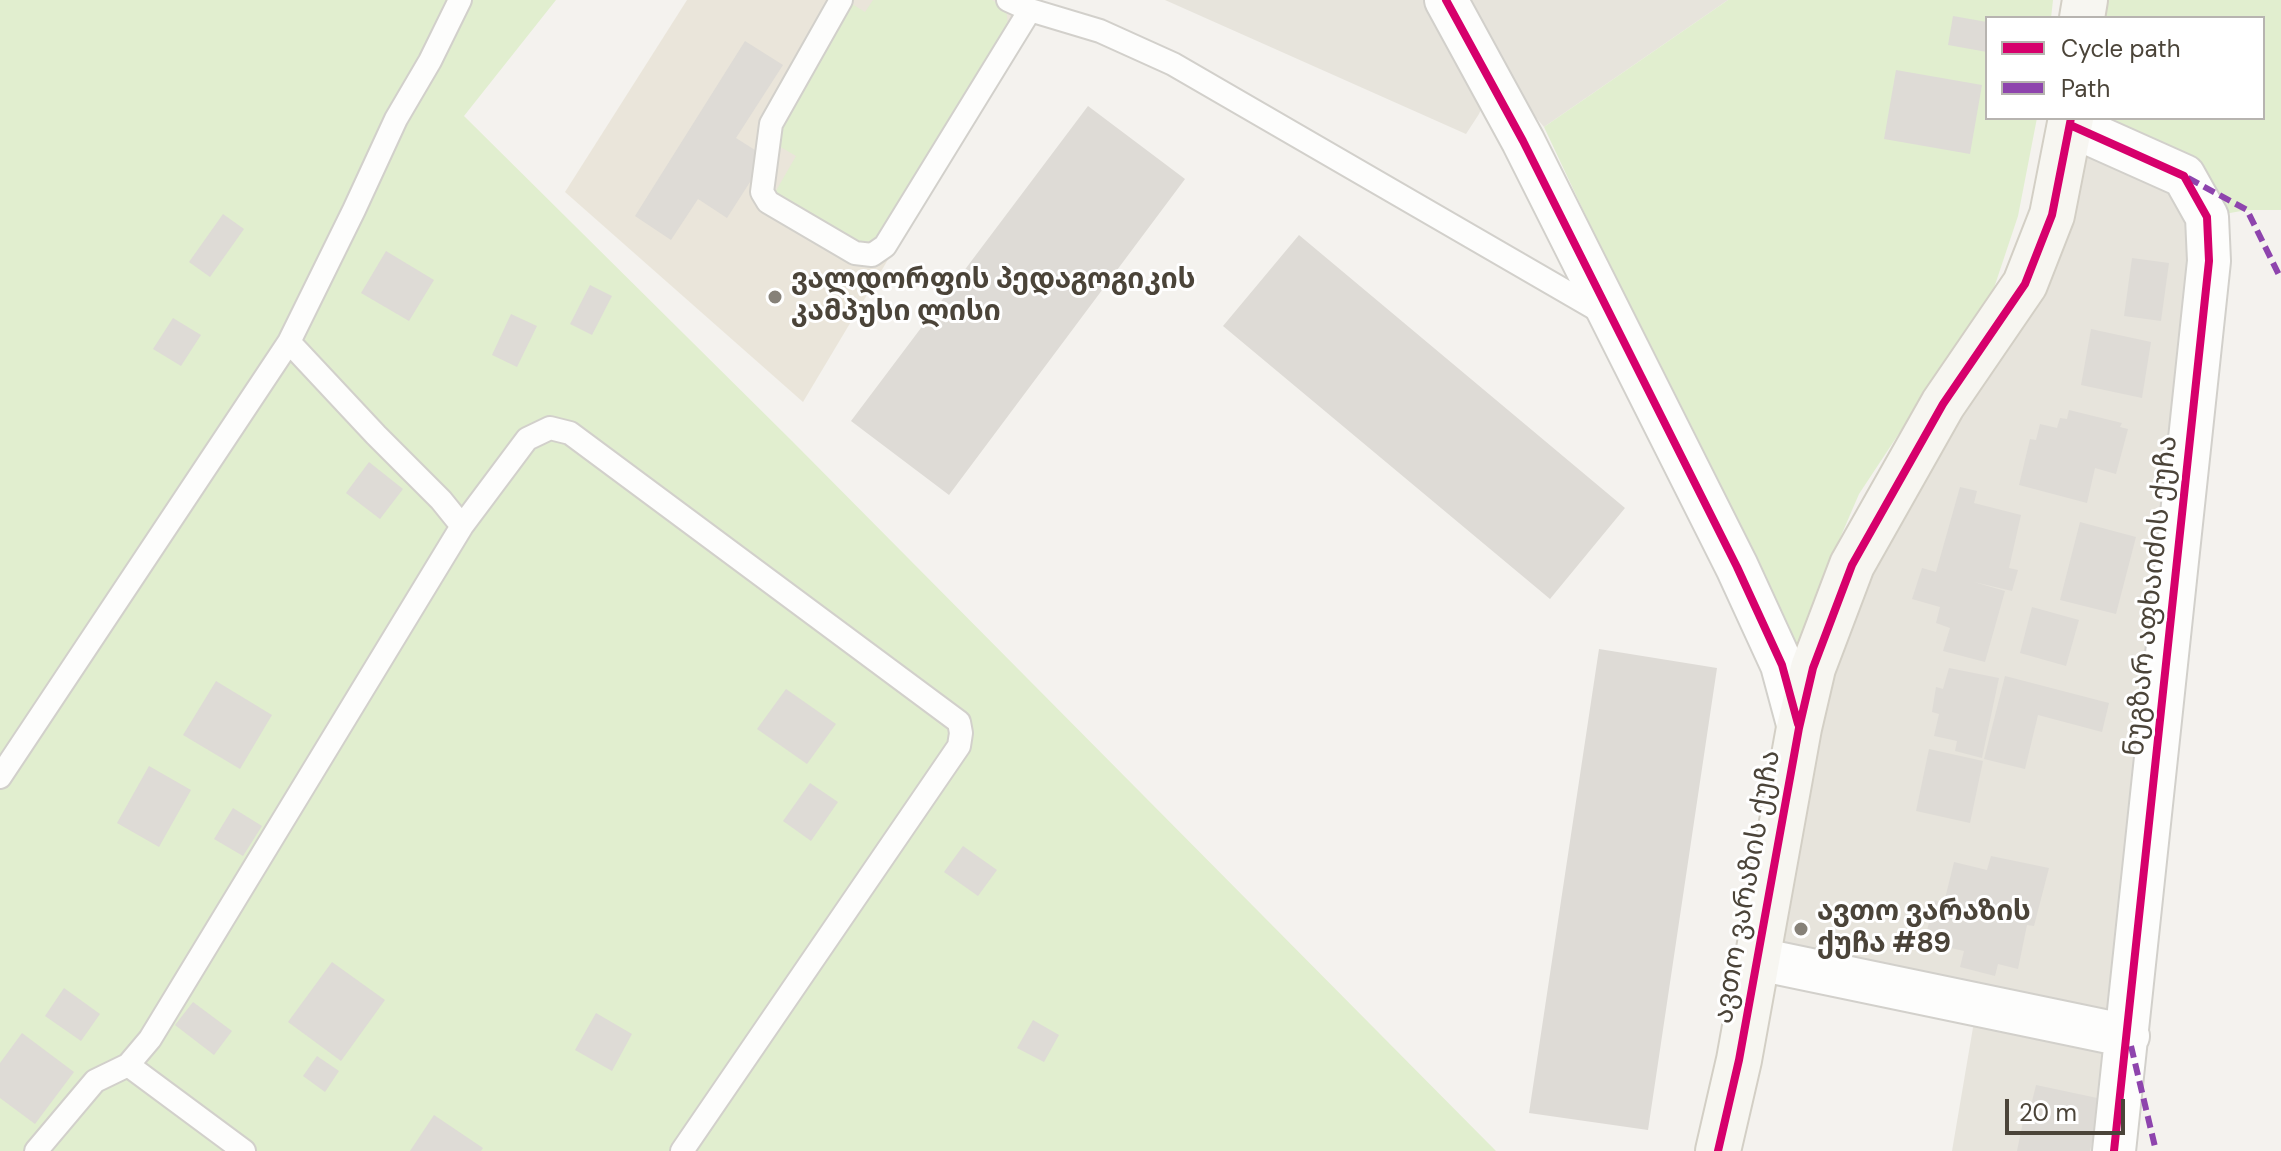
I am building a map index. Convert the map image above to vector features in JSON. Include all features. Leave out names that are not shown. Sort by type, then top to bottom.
[{"type":"street","points":[[1446,0],[1530,155],[1737,567],[1782,665],[1799,728]]},
{"type":"street","name":"ავთო ვარაზის ქუჩა","points":[[1718,1151],[1739,1060],[1799,728],[1813,668],[1852,565],[1943,404],[2025,284],[2052,215],[2070,122]]},
{"type":"street","name":"ნუგზარ აფხაიძის ქუჩა","points":[[2070,122],[2184,176],[2207,217],[2209,261],[2114,1151]]},
{"type":"street","points":[[1758,959],[2128,1036]]},
{"type":"lane","points":[[0,777],[289,342],[396,119],[430,61],[460,0]]},
{"type":"lane","points":[[841,0],[771,124],[762,192],[768,202],[855,253],[872,255],[885,246],[1030,10]]},
{"type":"lane","points":[[1008,0],[1030,10],[1100,31],[1173,64],[1614,320]]},
{"type":"lane","points":[[289,342],[441,500],[462,526]]},
{"type":"lane","points":[[36,1151],[95,1081],[128,1065],[150,1039],[462,526],[527,439],[550,428],[570,433],[959,722],[959,746],[682,1151]]},
{"type":"lane","points":[[128,1065],[244,1151]]},
{"type":"shaded area","name":"ვალდორფის პედაგოგიკის კამპუსი ლისი","points":[[687,0],[1043,0],[803,402],[565,192]]},
{"type":"shaded area","points":[[1165,0],[1728,0],[1544,127],[1497,71],[1479,114],[1466,134]]},
{"type":"shaded area","points":[[2070,125],[2207,217],[2114,1151],[1952,1151],[1977,1004],[1758,959],[1813,668],[1988,337]]},
{"type":"green space","points":[[0,0],[556,0],[464,116],[792,441],[1496,1151],[0,1151]]},
{"type":"green space","points":[[873,0],[992,0],[1006,8],[1008,26],[878,241],[861,247],[773,196],[796,156],[772,142],[852,4],[865,12]]},
{"type":"green space","points":[[1728,0],[2053,0],[2051,16],[1985,16],[1985,120],[2037,120],[2018,216],[1993,291],[1859,494],[1822,580],[1804,648],[1788,646],[1544,127]]},
{"type":"green space","points":[[2085,0],[2281,0],[2281,210],[2247,210],[2207,217],[2074,120],[2265,120],[2265,16],[2082,16]]},
{"type":"building","points":[[1953,16],[1985,22],[1985,52],[1948,45]]},
{"type":"building","points":[[745,41],[783,65],[736,138],[766,157],[727,218],[698,199],[671,240],[635,216]]},
{"type":"building","points":[[1896,70],[1982,85],[1970,154],[1884,139]]},
{"type":"building","points":[[1088,106],[1185,179],[949,495],[851,421]]},
{"type":"building","points":[[223,214],[244,229],[210,277],[189,262]]},
{"type":"building","points":[[1299,235],[1625,508],[1550,599],[1223,326]]},
{"type":"building","points":[[386,251],[434,280],[409,321],[361,293]]},
{"type":"building","points":[[2132,258],[2169,263],[2161,321],[2124,316]]},
{"type":"building","points":[[590,285],[612,296],[592,335],[570,324]]},
{"type":"building","points":[[511,314],[537,326],[517,367],[492,355]]},
{"type":"building","points":[[173,318],[201,335],[181,366],[153,349]]},
{"type":"building","points":[[2091,329],[2151,342],[2142,398],[2081,385]]},
{"type":"building","points":[[2069,410],[2122,423],[2120,427],[2128,429],[2116,474],[2095,468],[2087,503],[2019,485],[2030,439],[2036,440],[2040,424],[2057,428],[2060,418],[2067,419]]},
{"type":"building","points":[[369,462],[403,489],[380,519],[346,493]]},
{"type":"building","points":[[1960,487],[1977,491],[1974,503],[2021,515],[2009,568],[2018,570],[2012,591],[1974,582],[2005,591],[1985,662],[1943,651],[1950,628],[1936,623],[1940,607],[1912,599],[1922,568],[1936,572]]},
{"type":"building","points":[[2080,522],[2136,537],[2116,614],[2060,600]]},
{"type":"building","points":[[2032,607],[2079,620],[2066,666],[2020,653]]},
{"type":"building","points":[[1599,649],[1717,668],[1648,1130],[1529,1113]]},
{"type":"building","points":[[1949,668],[1999,678],[1982,758],[1955,751],[1957,741],[1934,736],[1939,714],[1932,712],[1936,687],[1943,689]]},
{"type":"building","points":[[2005,676],[2109,703],[2102,732],[2038,715],[2025,769],[1984,759]]},
{"type":"building","points":[[216,681],[272,715],[240,769],[183,735]]},
{"type":"building","points":[[786,689],[836,724],[807,764],[757,729]]},
{"type":"building","points":[[1929,749],[1983,761],[1970,823],[1916,811]]},
{"type":"building","points":[[149,766],[191,790],[159,847],[117,823]]},
{"type":"building","points":[[810,783],[838,802],[811,841],[783,821]]},
{"type":"building","points":[[233,808],[262,826],[243,856],[214,839]]},
{"type":"building","points":[[963,846],[997,870],[978,896],[944,872]]},
{"type":"building","points":[[1991,856],[2049,868],[2034,926],[2027,925],[2018,969],[1998,964],[1995,976],[1960,967],[1964,951],[1924,942],[1935,900],[1944,903],[1954,862],[1987,870]]},
{"type":"building","points":[[332,962],[385,1000],[341,1061],[288,1022]]},
{"type":"building","points":[[64,988],[100,1014],[81,1041],[45,1016]]},
{"type":"building","points":[[193,1002],[232,1031],[214,1055],[175,1025]]},
{"type":"building","points":[[596,1013],[632,1034],[612,1071],[575,1050]]},
{"type":"building","points":[[1033,1020],[1059,1035],[1044,1062],[1017,1048]]},
{"type":"building","points":[[22,1033],[74,1072],[35,1124],[0,1098],[0,1063]]},
{"type":"building","points":[[317,1056],[339,1071],[325,1092],[303,1076]]},
{"type":"building","points":[[2036,1085],[2102,1099],[2090,1151],[2017,1151],[2024,1117],[2028,1118]]},
{"type":"building","points":[[434,1115],[483,1148],[481,1151],[410,1151]]},
{"type":"marked path","points":[[2188,178],[2247,210],[2281,279]]},
{"type":"marked path","points":[[2131,1046],[2156,1151]]},
{"type":"cycle path","points":[[1446,0],[1523,141],[1737,567],[1782,665],[1798,724]]},
{"type":"cycle path","points":[[1718,1151],[1739,1060],[1799,728],[1813,668],[1852,565],[1943,404],[2025,284],[2052,215],[2071,120]]},
{"type":"cycle path","points":[[2070,125],[2184,176],[2207,217],[2209,261],[2114,1151]]},
{"type":"place","name":"ვალდორფის პედაგოგიკის კამპუსი ლისი","points":[[775,297]]},
{"type":"place","name":"ავთო ვარაზის ქუჩა #89","points":[[1801,929]]}]
